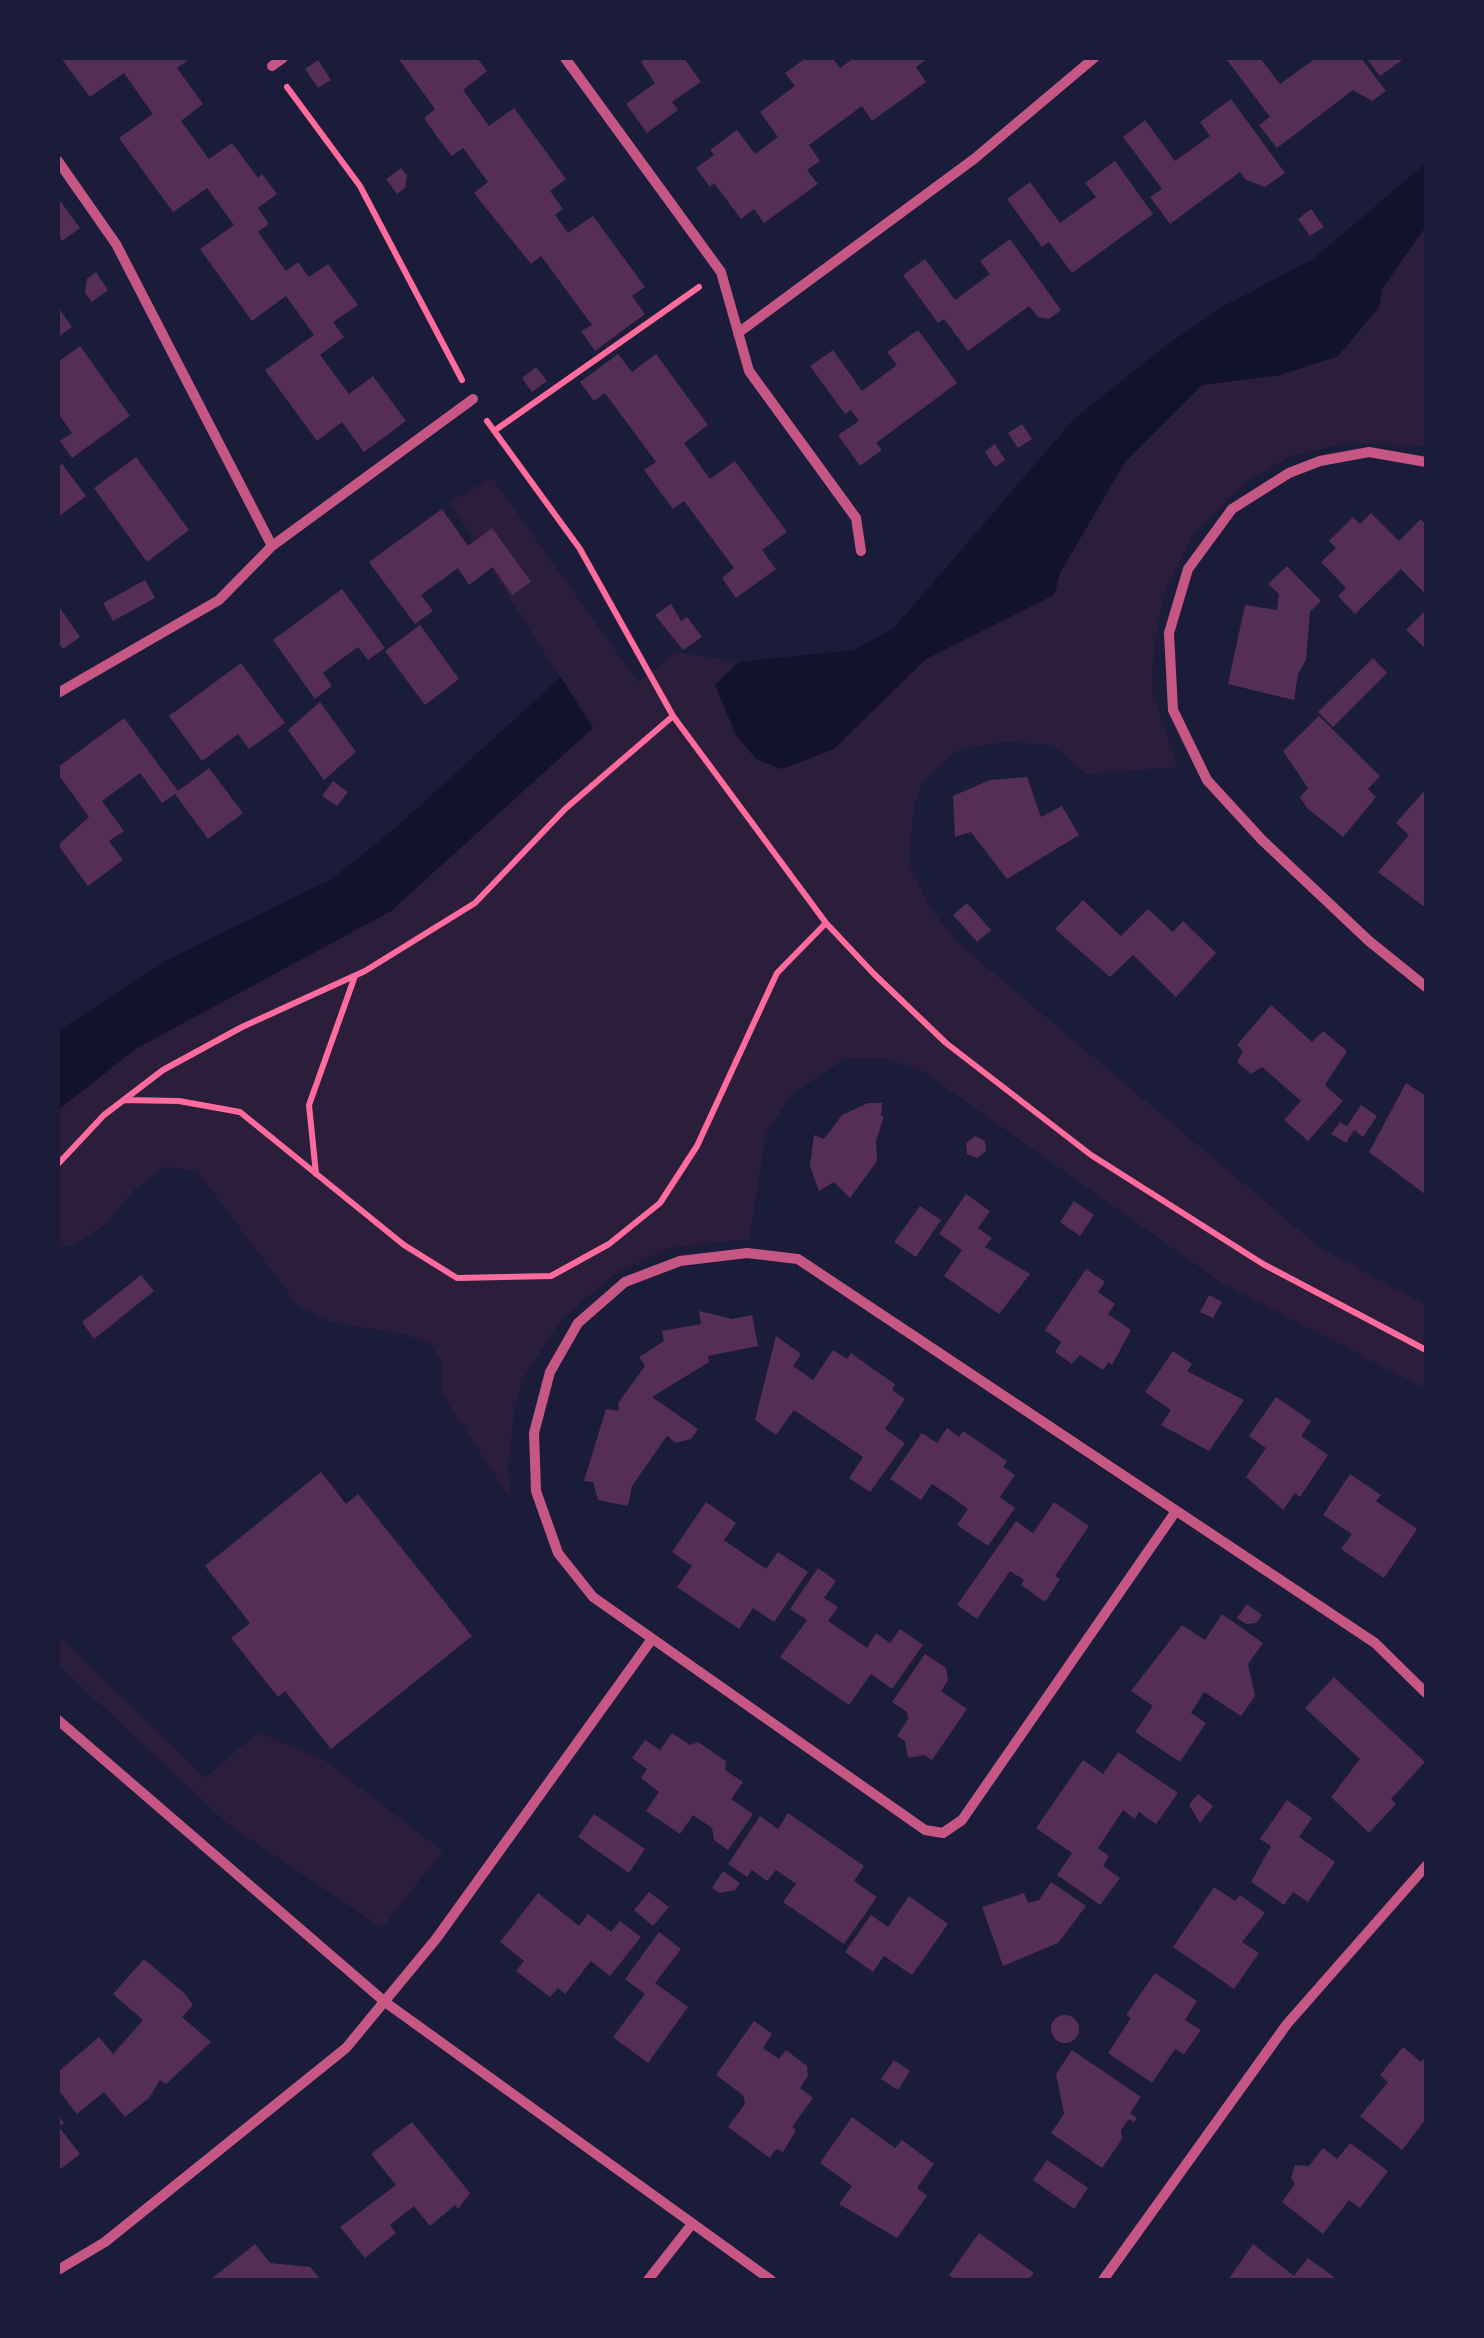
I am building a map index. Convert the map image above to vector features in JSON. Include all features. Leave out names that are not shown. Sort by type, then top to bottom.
[{"type":"street","points":[[272,66],[283,58]]},
{"type":"street","points":[[566,58],[721,272],[749,370],[856,518],[861,551]]},
{"type":"street","points":[[738,333],[974,159],[1094,58]]},
{"type":"street","points":[[58,161],[116,244],[272,546]]},
{"type":"street","points":[[58,693],[219,600],[272,546],[473,400]]},
{"type":"street","points":[[1426,462],[1369,452],[1320,462],[1289,473],[1232,509],[1188,569],[1169,633],[1173,710],[1207,780],[1262,840],[1370,941],[1426,987]]},
{"type":"street","points":[[1176,1511],[962,1820],[943,1833],[925,1830],[593,1597],[558,1553],[536,1491],[534,1432],[550,1372],[578,1323],[625,1282],[680,1261],[747,1253],[798,1259],[1375,1643],[1426,1693]]},
{"type":"street","points":[[58,2270],[106,2242],[346,2048],[436,1939],[652,1639]]},
{"type":"street","points":[[58,1720],[385,2002],[772,2280]]},
{"type":"street","points":[[1103,2280],[1288,2024],[1426,1866]]},
{"type":"street","points":[[648,2280],[692,2224]]},
{"type":"path","points":[[272,66],[360,186],[473,400],[580,550],[673,716],[826,922],[946,1043],[1092,1155],[1263,1264],[1426,1350]]},
{"type":"path","points":[[494,431],[721,272]]},
{"type":"path","points":[[58,1164],[124,1100],[163,1070],[226,1035],[355,975],[475,903],[565,808],[673,716]]},
{"type":"path","points":[[124,1100],[179,1100],[240,1112],[404,1245],[457,1278],[550,1276],[609,1244],[660,1202],[697,1146],[777,973],[826,922]]},
{"type":"path","points":[[316,1176],[308,1105],[355,975]]},
{"type":"shaded area","points":[[1426,163],[1426,226],[1382,289],[1379,307],[1338,356],[1280,375],[1202,385],[1125,462],[1061,571],[1054,595],[926,659],[834,749],[782,769],[756,759],[736,735],[715,685],[739,662],[854,650],[894,628],[1074,419],[1165,346],[1224,306],[1313,259]]},
{"type":"shaded area","points":[[1426,226],[1426,446],[1345,443],[1292,456],[1246,481],[1193,535],[1166,590],[1154,643],[1152,690],[1178,767],[1086,774],[1052,745],[1004,742],[956,751],[924,780],[914,805],[909,863],[928,904],[957,942],[1319,1247],[1426,1305],[1426,1389],[1223,1284],[921,1070],[883,1058],[845,1059],[791,1095],[766,1134],[749,1239],[669,1248],[614,1274],[561,1320],[526,1374],[515,1404],[508,1468],[511,1499],[442,1394],[441,1361],[430,1344],[406,1335],[327,1321],[297,1305],[197,1171],[165,1167],[134,1190],[105,1225],[73,1245],[58,1247],[58,1110],[137,1048],[391,911],[592,728],[449,502],[492,478],[638,682],[676,652],[739,662],[715,685],[926,659],[1053,595],[1061,571],[1125,462],[1202,385],[1280,375],[1338,356],[1379,307],[1382,289]]},
{"type":"shaded area","points":[[561,677],[593,728],[391,911],[137,1048],[58,1110],[58,1031],[167,960],[330,880],[392,831]]},
{"type":"shaded area","points":[[58,1635],[205,1778],[258,1732],[324,1760],[443,1851],[382,1928],[230,1826],[58,1665]]},
{"type":"building","points":[[61,58],[191,58],[177,68],[203,104],[181,121],[209,159],[232,143],[258,178],[262,174],[277,194],[258,208],[269,224],[258,232],[286,271],[298,262],[309,277],[328,264],[358,305],[333,322],[344,337],[320,355],[349,394],[373,376],[406,421],[364,452],[342,422],[317,441],[265,370],[314,335],[286,296],[252,321],[200,249],[234,225],[207,188],[173,212],[119,138],[153,114],[124,73],[90,97]]},
{"type":"building","points":[[398,58],[477,58],[487,71],[463,90],[489,126],[514,108],[566,179],[550,191],[563,209],[555,215],[568,233],[593,216],[645,287],[632,296],[645,314],[595,351],[581,331],[592,325],[541,256],[531,264],[474,193],[488,182],[463,148],[452,156],[438,138],[424,118],[435,109]]},
{"type":"building","points":[[647,58],[684,58],[701,82],[672,102],[678,110],[647,133],[626,104],[655,83],[641,62]]},
{"type":"building","points":[[806,58],[832,58],[840,68],[854,58],[928,58],[916,67],[926,82],[872,121],[862,106],[809,145],[820,161],[807,170],[818,184],[764,223],[754,209],[741,219],[714,183],[710,187],[696,168],[714,155],[710,150],[737,130],[755,154],[778,137],[760,112],[795,86],[785,73]]},
{"type":"building","points":[[1260,58],[1280,84],[1316,58],[1361,58],[1386,91],[1372,101],[1353,90],[1277,148],[1259,125],[1270,117],[1227,60]]},
{"type":"building","points":[[1366,58],[1405,58],[1380,76]]},
{"type":"building","points":[[318,60],[331,80],[318,88],[305,69]]},
{"type":"building","points":[[1231,99],[1285,173],[1265,187],[1246,180],[1240,172],[1170,224],[1150,197],[1162,189],[1123,137],[1145,120],[1175,161],[1210,136],[1200,122]]},
{"type":"building","points":[[1115,161],[1153,214],[1072,273],[1049,242],[1042,247],[1007,199],[1030,182],[1060,223],[1096,197],[1085,183]]},
{"type":"building","points":[[401,168],[407,175],[405,188],[397,194],[386,179]]},
{"type":"building","points":[[58,198],[80,228],[62,241],[58,234]]},
{"type":"building","points":[[1311,209],[1324,227],[1310,236],[1298,219]]},
{"type":"building","points":[[1010,239],[1061,310],[1049,319],[1038,317],[1029,306],[968,351],[944,319],[938,323],[903,275],[925,259],[955,300],[990,274],[980,261]]},
{"type":"building","points":[[96,272],[108,290],[92,302],[85,293],[87,279]]},
{"type":"building","points":[[58,307],[72,327],[58,337]]},
{"type":"building","points":[[918,330],[957,383],[876,443],[882,450],[860,466],[838,435],[859,421],[851,410],[845,414],[810,366],[833,350],[862,391],[897,365],[887,352]]},
{"type":"building","points":[[80,346],[130,416],[72,458],[60,441],[72,433],[58,413],[58,362]]},
{"type":"building","points":[[618,354],[632,372],[656,354],[708,425],[684,443],[710,479],[735,461],[787,532],[762,550],[776,569],[736,598],[722,578],[734,568],[684,501],[673,509],[644,470],[656,462],[605,393],[594,401],[580,382]]},
{"type":"building","points":[[536,367],[547,381],[532,392],[522,378]]},
{"type":"building","points":[[1022,424],[1032,439],[1018,448],[1008,433]]},
{"type":"building","points":[[995,444],[1005,460],[995,467],[985,452]]},
{"type":"building","points":[[136,457],[189,530],[147,562],[94,488]]},
{"type":"building","points":[[62,464],[86,496],[58,517],[58,467]]},
{"type":"building","points":[[442,509],[468,546],[492,528],[531,582],[512,595],[493,567],[469,585],[458,568],[421,595],[433,611],[415,624],[369,562]]},
{"type":"building","points":[[1371,513],[1399,541],[1421,519],[1426,525],[1426,595],[1401,569],[1355,614],[1338,596],[1346,588],[1321,562],[1336,548],[1329,541],[1353,517],[1360,524]]},
{"type":"building","points":[[1287,566],[1321,601],[1310,612],[1306,660],[1298,674],[1294,700],[1228,684],[1245,605],[1277,610],[1279,594],[1268,584]]},
{"type":"building","points":[[145,580],[155,598],[113,621],[103,603]]},
{"type":"building","points":[[342,589],[385,648],[368,660],[358,647],[340,660],[323,673],[332,686],[315,699],[273,640]]},
{"type":"building","points":[[671,604],[681,621],[687,617],[702,637],[683,650],[655,615]]},
{"type":"building","points":[[58,605],[80,637],[63,649],[58,642]]},
{"type":"building","points":[[1426,610],[1426,649],[1406,630]]},
{"type":"building","points":[[420,625],[459,679],[425,705],[385,651]]},
{"type":"building","points":[[1373,658],[1387,673],[1333,727],[1318,712]]},
{"type":"building","points":[[241,663],[285,723],[249,749],[238,734],[202,761],[169,716]]},
{"type":"building","points":[[320,702],[356,752],[324,780],[288,730]]},
{"type":"building","points":[[1319,716],[1380,776],[1368,789],[1376,797],[1343,837],[1307,808],[1300,797],[1308,788],[1283,751]]},
{"type":"building","points":[[124,718],[178,791],[209,768],[243,813],[208,839],[175,794],[162,803],[140,773],[102,801],[124,831],[109,841],[123,860],[88,886],[58,845],[89,817],[58,774],[58,767]]},
{"type":"building","points":[[1027,777],[1041,817],[1062,806],[1079,835],[1007,879],[971,832],[955,837],[953,796],[990,780]]},
{"type":"building","points":[[333,781],[348,792],[337,806],[322,796]]},
{"type":"building","points":[[1426,789],[1426,908],[1378,872],[1409,835],[1396,823]]},
{"type":"building","points":[[1083,900],[1121,936],[1148,909],[1173,932],[1183,921],[1216,953],[1176,997],[1133,955],[1110,977],[1055,929]]},
{"type":"building","points":[[967,903],[991,930],[977,942],[953,915]]},
{"type":"building","points":[[1271,1005],[1312,1042],[1323,1031],[1347,1051],[1325,1085],[1343,1101],[1308,1141],[1284,1120],[1301,1101],[1262,1067],[1251,1074],[1237,1062],[1243,1051],[1237,1045]]},
{"type":"building","points":[[1406,1083],[1426,1096],[1426,1195],[1369,1152]]},
{"type":"building","points":[[868,1103],[882,1103],[884,1116],[876,1141],[877,1161],[850,1198],[834,1182],[819,1191],[810,1166],[814,1135],[824,1139],[842,1115]]},
{"type":"building","points":[[1361,1105],[1377,1116],[1363,1137],[1354,1130],[1346,1143],[1331,1134],[1340,1122],[1347,1126]]},
{"type":"building","points":[[975,1136],[985,1141],[986,1151],[977,1158],[967,1154],[966,1143]]},
{"type":"building","points":[[966,1194],[990,1211],[978,1228],[992,1238],[985,1247],[1030,1274],[999,1314],[944,1276],[962,1250],[939,1234]]},
{"type":"building","points":[[1074,1201],[1094,1215],[1080,1236],[1060,1222]]},
{"type":"building","points":[[920,1206],[941,1220],[916,1257],[894,1242]]},
{"type":"building","points":[[1086,1269],[1105,1282],[1098,1292],[1115,1304],[1108,1314],[1131,1330],[1112,1365],[1109,1362],[1103,1370],[1080,1355],[1072,1364],[1055,1352],[1061,1342],[1045,1330]]},
{"type":"building","points":[[141,1275],[154,1291],[94,1339],[82,1322]]},
{"type":"building","points":[[1209,1295],[1222,1302],[1213,1318],[1200,1312]]},
{"type":"building","points":[[699,1311],[732,1319],[752,1315],[758,1346],[708,1356],[709,1362],[652,1397],[698,1429],[691,1439],[676,1443],[667,1436],[632,1486],[628,1506],[598,1500],[593,1482],[584,1481],[606,1409],[619,1411],[618,1403],[645,1366],[639,1357],[664,1341],[662,1331],[701,1324]]},
{"type":"building","points":[[776,1336],[801,1354],[793,1366],[813,1380],[833,1350],[847,1359],[851,1353],[895,1384],[892,1390],[905,1399],[885,1429],[905,1443],[870,1492],[849,1478],[863,1457],[794,1410],[776,1435],[755,1420]]},
{"type":"building","points":[[1173,1351],[1192,1364],[1187,1371],[1244,1400],[1209,1451],[1161,1425],[1171,1410],[1145,1392]]},
{"type":"building","points":[[1276,1397],[1311,1421],[1301,1436],[1328,1455],[1300,1497],[1295,1493],[1283,1510],[1246,1477],[1266,1448],[1249,1436]]},
{"type":"building","points":[[947,1428],[959,1437],[963,1431],[1007,1461],[1003,1467],[1015,1475],[1000,1497],[1015,1508],[988,1546],[957,1525],[968,1509],[950,1496],[932,1484],[921,1500],[890,1479],[922,1433],[937,1443]]},
{"type":"building","points":[[321,1472],[346,1504],[358,1494],[472,1636],[331,1749],[285,1691],[278,1697],[231,1638],[250,1623],[205,1566]]},
{"type":"building","points":[[1350,1474],[1381,1495],[1376,1501],[1417,1529],[1384,1578],[1341,1549],[1352,1534],[1323,1515]]},
{"type":"building","points":[[706,1502],[736,1523],[724,1540],[766,1569],[778,1552],[808,1572],[774,1622],[753,1608],[739,1629],[677,1587],[692,1566],[672,1552]]},
{"type":"building","points":[[1054,1502],[1089,1526],[1055,1576],[1060,1579],[1045,1602],[1021,1585],[1024,1580],[1010,1571],[977,1619],[957,1605],[1016,1521],[1033,1533]]},
{"type":"building","points":[[818,1568],[836,1581],[824,1598],[838,1607],[828,1621],[867,1648],[876,1633],[890,1643],[900,1629],[923,1645],[892,1689],[871,1674],[849,1705],[780,1657],[807,1620],[790,1609]]},
{"type":"building","points":[[1247,1604],[1262,1615],[1256,1623],[1246,1624],[1237,1618]]},
{"type":"building","points":[[1222,1614],[1263,1643],[1248,1664],[1255,1696],[1241,1716],[1204,1692],[1191,1713],[1206,1723],[1180,1762],[1135,1732],[1153,1706],[1131,1691],[1182,1625],[1205,1640]]},
{"type":"building","points":[[925,1654],[946,1668],[948,1680],[941,1691],[967,1709],[932,1760],[924,1755],[908,1758],[905,1741],[897,1736],[908,1719],[907,1712],[892,1702]]},
{"type":"building","points":[[1334,1677],[1425,1762],[1391,1799],[1396,1804],[1369,1833],[1331,1797],[1360,1759],[1305,1708]]},
{"type":"building","points":[[672,1733],[690,1745],[698,1742],[726,1761],[725,1770],[743,1782],[731,1799],[753,1814],[728,1850],[714,1840],[712,1828],[693,1815],[680,1834],[646,1811],[659,1792],[641,1778],[647,1769],[632,1758],[645,1740],[660,1750]]},
{"type":"building","points":[[1118,1752],[1178,1793],[1156,1824],[1139,1812],[1135,1819],[1123,1810],[1098,1848],[1109,1856],[1103,1866],[1120,1878],[1100,1905],[1057,1875],[1072,1853],[1036,1828],[1083,1760],[1103,1774]]},
{"type":"building","points":[[1198,1794],[1213,1806],[1200,1823],[1189,1805]]},
{"type":"building","points":[[1287,1800],[1312,1818],[1299,1837],[1335,1862],[1308,1902],[1293,1892],[1284,1905],[1251,1882],[1271,1846],[1260,1839]]},
{"type":"building","points":[[788,1813],[864,1866],[854,1881],[877,1897],[844,1944],[783,1902],[796,1884],[776,1870],[767,1881],[752,1870],[747,1877],[728,1864],[760,1816],[778,1829]]},
{"type":"building","points":[[594,1814],[645,1849],[629,1873],[578,1837]]},
{"type":"building","points":[[723,1871],[740,1883],[735,1890],[720,1893],[712,1888]]},
{"type":"building","points":[[1051,1882],[1086,1906],[1058,1943],[1003,1966],[982,1907],[1024,1893],[1028,1903],[1039,1900]]},
{"type":"building","points":[[1214,1887],[1235,1901],[1240,1895],[1265,1913],[1242,1942],[1259,1953],[1234,1989],[1173,1947]]},
{"type":"building","points":[[649,1892],[669,1907],[653,1926],[634,1910]]},
{"type":"building","points":[[538,1893],[579,1926],[588,1914],[611,1932],[620,1921],[641,1937],[610,1976],[591,1961],[565,1994],[558,1988],[550,1997],[516,1971],[524,1961],[500,1942]]},
{"type":"building","points":[[909,1896],[948,1924],[912,1975],[884,1956],[873,1972],[845,1952],[871,1915],[888,1927]]},
{"type":"building","points":[[659,1932],[681,1949],[655,1983],[688,2007],[648,2063],[613,2037],[645,1994],[625,1979]]},
{"type":"building","points":[[144,1959],[184,1993],[193,2005],[182,2017],[211,2042],[166,2084],[160,2080],[149,2098],[125,2117],[104,2092],[77,2114],[58,2090],[58,2072],[99,2037],[113,2054],[143,2020],[113,1994]]},
{"type":"building","points":[[1155,1973],[1197,2001],[1185,2020],[1201,2030],[1184,2054],[1175,2049],[1152,2083],[1108,2053],[1131,2018],[1126,2015]]},
{"type":"building","points":[[1065,2015],[1075,2019],[1079,2029],[1075,2039],[1065,2043],[1055,2039],[1051,2029],[1055,2019]]},
{"type":"building","points":[[754,2021],[772,2034],[763,2048],[779,2059],[786,2050],[807,2066],[808,2076],[800,2088],[813,2098],[792,2127],[796,2130],[783,2152],[776,2149],[770,2158],[728,2127],[745,2104],[743,2095],[716,2075]]},
{"type":"building","points":[[1403,2047],[1421,2062],[1426,2056],[1426,2119],[1402,2150],[1360,2116],[1388,2082],[1380,2075]]},
{"type":"building","points":[[1072,2050],[1141,2097],[1130,2113],[1137,2118],[1134,2122],[1129,2119],[1121,2130],[1122,2139],[1102,2168],[1051,2133],[1064,2114],[1056,2074]]},
{"type":"building","points":[[894,2060],[910,2071],[898,2090],[881,2079]]},
{"type":"building","points":[[58,2115],[64,2123],[59,2127],[80,2154],[58,2171]]},
{"type":"building","points":[[852,2117],[895,2148],[902,2140],[934,2164],[917,2188],[927,2196],[897,2238],[839,2204],[852,2186],[820,2163]]},
{"type":"building","points":[[412,2122],[470,2193],[458,2209],[455,2205],[430,2226],[414,2206],[390,2225],[396,2233],[365,2258],[340,2227],[396,2185],[371,2154]]},
{"type":"building","points":[[1350,2143],[1388,2171],[1360,2208],[1349,2200],[1323,2234],[1282,2202],[1295,2184],[1291,2178],[1295,2165],[1309,2166],[1323,2148],[1337,2159]]},
{"type":"building","points":[[1047,2160],[1088,2188],[1074,2209],[1033,2180]]},
{"type":"building","points":[[979,2233],[1034,2273],[1028,2280],[957,2280],[949,2275]]},
{"type":"building","points":[[255,2244],[270,2263],[310,2267],[321,2280],[210,2280]]},
{"type":"building","points":[[1253,2244],[1294,2276],[1308,2258],[1338,2280],[1228,2280]]}]
